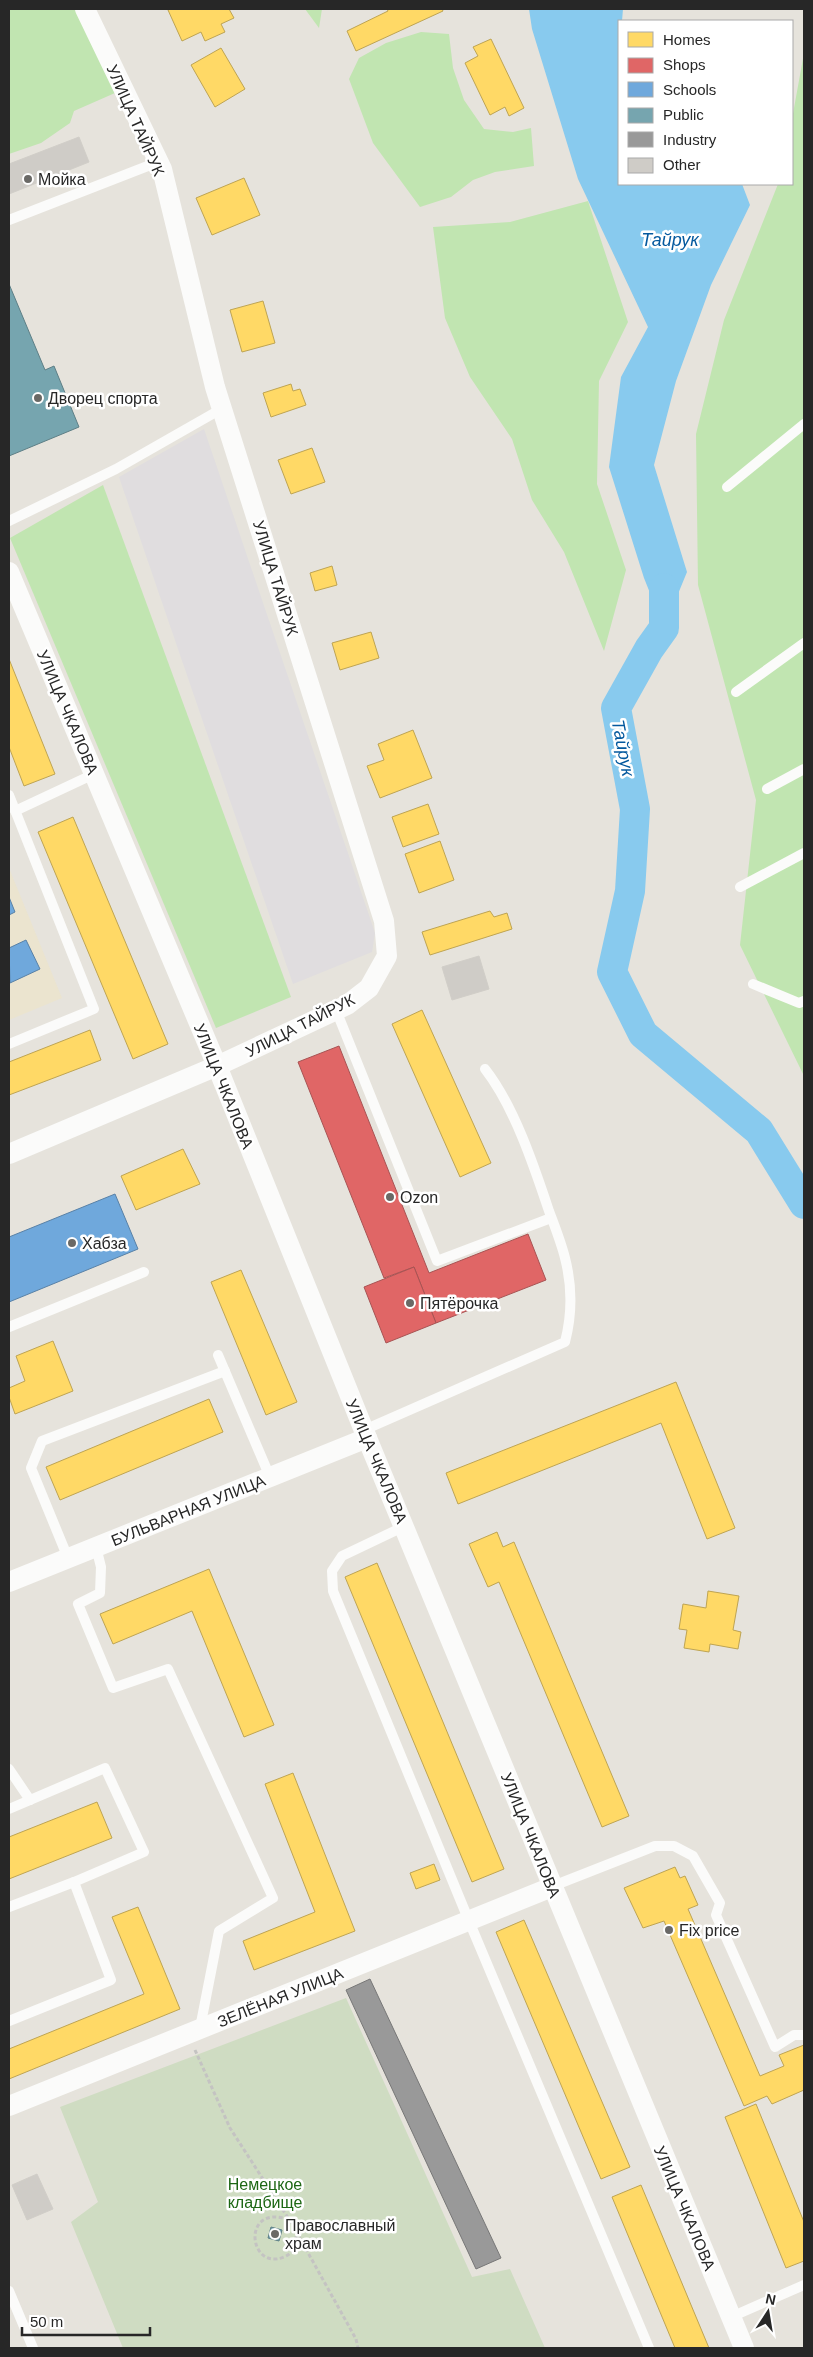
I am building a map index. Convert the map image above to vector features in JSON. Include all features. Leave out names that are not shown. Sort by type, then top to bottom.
[{"type":"street","name":"УЛИЦА ТАЙРУК","points":[[9,1154],[216,1066],[336,1010],[369,988],[387,956],[384,921],[215,387],[158,162],[85,9]]},
{"type":"street","name":"УЛИЦА ЧКАЛОВА","points":[[9,572],[216,1066],[365,1434],[405,1526],[552,1887],[744,2348]]},
{"type":"street","name":"БУЛЬВАРНАЯ УЛИЦА","points":[[9,1582],[270,1477],[365,1434]]},
{"type":"street","name":"ЗЕЛЁНАЯ УЛИЦА","points":[[9,2106],[552,1887]]},
{"type":"lane","points":[[9,220],[158,162]]},
{"type":"lane","points":[[9,520],[116,469],[223,408]]},
{"type":"lane","points":[[727,487],[804,424]]},
{"type":"lane","points":[[736,692],[804,643]]},
{"type":"lane","points":[[767,789],[804,769]]},
{"type":"lane","points":[[15,811],[94,774]]},
{"type":"lane","points":[[9,795],[94,1009],[9,1044]]},
{"type":"lane","points":[[740,886],[804,853]]},
{"type":"lane","points":[[753,984],[799,1003],[804,1001]]},
{"type":"lane","points":[[336,1010],[437,1261],[551,1218]]},
{"type":"lane","points":[[365,1434],[566,1342],[570,1321],[566,1259],[534,1168],[498,1086],[485,1069]]},
{"type":"lane","points":[[9,1327],[144,1272]]},
{"type":"lane","points":[[218,1356],[270,1477]]},
{"type":"lane","points":[[68,1558],[31,1468],[42,1441],[225,1371]]},
{"type":"lane","points":[[405,1526],[342,1556],[332,1571],[334,1591],[469,1921],[649,2348]]},
{"type":"lane","points":[[96,1547],[101,1567],[100,1593],[78,1604],[113,1688],[168,1669],[273,1898],[219,1931],[194,2031]]},
{"type":"lane","points":[[9,1768],[30,1800]]},
{"type":"lane","points":[[9,1809],[105,1768],[144,1852],[9,1908]]},
{"type":"lane","points":[[552,1887],[655,1846],[674,1846],[693,1856],[720,1903],[716,1915],[775,2047],[794,2035],[804,2035]]},
{"type":"lane","points":[[9,2020],[111,1980],[74,1882]]},
{"type":"lane","points":[[731,2317],[804,2285]]},
{"type":"lane","points":[[9,2291],[33,2348]]},
{"type":"path","points":[[194,2031],[230,2128],[296,2230],[356,2339],[358,2348]]},
{"type":"path","points":[[290,2220],[274,2216],[262,2221],[254,2234],[257,2247],[267,2257],[281,2258],[293,2250],[296,2244],[296,2230]]},
{"type":"shaded area","points":[[204,429],[375,933],[372,952],[293,984],[119,477]]},
{"type":"shaded area","points":[[9,868],[62,998],[9,1020]]},
{"type":"green space","points":[[9,9],[76,9],[115,93],[74,111],[70,123],[41,143],[9,154]]},
{"type":"green space","points":[[305,9],[322,9],[319,28]]},
{"type":"green space","points":[[421,32],[449,34],[453,68],[464,100],[484,129],[513,132],[531,128],[534,166],[495,172],[473,180],[451,197],[420,207],[373,143],[349,79],[359,58],[386,43]]},
{"type":"green space","points":[[804,53],[804,1076],[740,945],[756,800],[698,585],[696,434],[724,320],[778,185],[793,185],[793,114]]},
{"type":"green space","points":[[588,201],[628,322],[599,381],[597,484],[626,570],[604,651],[564,552],[532,500],[512,439],[470,377],[445,318],[433,227],[510,222]]},
{"type":"green space","points":[[103,485],[291,997],[216,1028],[10,538]]},
{"type":"green space","name":"Немецкое кладбище","points":[[346,1998],[472,2277],[510,2269],[545,2348],[123,2348],[71,2222],[98,2202],[60,2107]]},
{"type":"water","name":"Тайрук","points":[[529,9],[623,9],[622,20],[618,20],[618,185],[742,185],[750,205],[711,285],[676,381],[654,465],[687,572],[664,628],[644,578],[609,467],[621,377],[648,327],[578,179],[532,29]]},
{"type":"building: Homes","points":[[229,9],[234,18],[221,24],[225,32],[205,41],[201,32],[182,41],[168,10]]},
{"type":"building: Homes","points":[[387,9],[442,9],[443,11],[356,51],[347,31],[388,11]]},
{"type":"building: Homes","points":[[491,39],[524,108],[509,116],[505,107],[490,115],[465,63],[478,56],[473,47]]},
{"type":"building: Homes","points":[[221,48],[245,89],[215,107],[191,65]]},
{"type":"building: Homes","points":[[244,178],[260,215],[212,235],[196,198]]},
{"type":"building: Homes","points":[[263,301],[275,343],[242,352],[230,310]]},
{"type":"building: Homes","points":[[291,384],[293,391],[300,389],[306,405],[271,417],[263,393]]},
{"type":"building: Homes","points":[[312,448],[325,482],[291,494],[278,460]]},
{"type":"building: Homes","points":[[332,566],[337,585],[315,591],[310,573]]},
{"type":"building: Homes","points":[[371,632],[379,658],[340,670],[332,643]]},
{"type":"building: Homes","points":[[9,659],[55,774],[24,786],[9,747]]},
{"type":"building: Homes","points":[[413,730],[432,778],[380,798],[367,766],[384,760],[378,744]]},
{"type":"building: Homes","points":[[428,804],[439,834],[403,847],[392,817]]},
{"type":"building: Homes","points":[[73,817],[168,1044],[133,1059],[38,832]]},
{"type":"building: Homes","points":[[440,841],[454,880],[419,893],[405,854]]},
{"type":"building: Homes","points":[[490,911],[494,917],[507,913],[512,929],[430,955],[422,932]]},
{"type":"building: Homes","points":[[422,1010],[491,1163],[460,1177],[392,1024]]},
{"type":"building: Homes","points":[[90,1030],[101,1060],[9,1095],[9,1062]]},
{"type":"building: Homes","points":[[183,1149],[200,1184],[136,1210],[121,1176]]},
{"type":"building: Homes","points":[[241,1270],[297,1402],[266,1415],[211,1282]]},
{"type":"building: Homes","points":[[53,1341],[73,1391],[15,1414],[9,1397],[9,1388],[25,1381],[16,1356]]},
{"type":"building: Homes","points":[[676,1382],[735,1528],[707,1539],[661,1423],[458,1504],[446,1473]]},
{"type":"building: Homes","points":[[209,1399],[223,1432],[60,1500],[46,1467]]},
{"type":"building: Homes","points":[[497,1532],[503,1547],[514,1542],[629,1816],[602,1827],[499,1582],[488,1587],[469,1544]]},
{"type":"building: Homes","points":[[377,1563],[504,1869],[472,1882],[345,1577]]},
{"type":"building: Homes","points":[[209,1569],[274,1725],[244,1737],[192,1611],[113,1644],[100,1614]]},
{"type":"building: Homes","points":[[708,1591],[739,1596],[733,1630],[741,1632],[738,1649],[710,1644],[709,1652],[684,1648],[687,1630],[679,1629],[683,1604],[706,1608]]},
{"type":"building: Homes","points":[[293,1773],[355,1931],[254,1970],[243,1941],[315,1912],[265,1784]]},
{"type":"building: Homes","points":[[97,1802],[112,1838],[9,1879],[9,1837]]},
{"type":"building: Homes","points":[[434,1864],[440,1880],[416,1889],[410,1873]]},
{"type":"building: Homes","points":[[675,1867],[680,1878],[685,1876],[698,1905],[688,1909],[760,2076],[784,2066],[779,2055],[804,2045],[804,2090],[772,2104],[767,2096],[744,2106],[664,1921],[643,1928],[624,1888]]},
{"type":"building: Homes","points":[[138,1907],[180,2009],[9,2079],[9,2049],[144,1994],[112,1917]]},
{"type":"building: Homes","points":[[524,1920],[630,2167],[601,2179],[496,1932]]},
{"type":"building: Homes","points":[[756,2104],[804,2222],[804,2261],[786,2268],[725,2117]]},
{"type":"building: Homes","points":[[641,2185],[709,2348],[675,2348],[612,2197]]},
{"type":"building: Shops","points":[[339,1046],[429,1273],[528,1234],[546,1280],[436,1323],[414,1267],[384,1278],[298,1062]]},
{"type":"building: Shops","points":[[414,1267],[436,1323],[386,1343],[364,1287]]},
{"type":"building: Schools","points":[[9,897],[15,912],[9,915]]},
{"type":"building: Schools","points":[[26,940],[40,969],[10,983],[9,948]]},
{"type":"building: Schools","name":"Хабза","points":[[115,1194],[138,1249],[9,1302],[9,1237]]},
{"type":"building: Public","name":"Дворец спорта","points":[[9,284],[45,370],[54,366],[79,427],[9,456]]},
{"type":"building: Public","name":"Православный храм","points":[[271,2227],[282,2230],[279,2241],[268,2238]]},
{"type":"building: Industry","points":[[370,1979],[501,2258],[476,2269],[346,1990]]},
{"type":"building: Other","name":"Мойка","points":[[79,137],[89,162],[9,194],[9,164]]},
{"type":"building: Other","points":[[479,956],[489,989],[452,1000],[442,967]]},
{"type":"building: Other","points":[[37,2174],[53,2209],[27,2220],[12,2185]]},
{"type":"waterway","name":"Тайрук","points":[[664,588],[664,628],[649,649],[616,708],[635,809],[630,891],[612,972],[643,1034],[759,1131],[804,1204]]},
{"type":"place","name":"Мойка","points":[[28,179]]},
{"type":"place","name":"Дворец спорта","points":[[38,398]]},
{"type":"place","name":"Ozon","points":[[390,1197]]},
{"type":"place","name":"Хабза","points":[[72,1243]]},
{"type":"place","name":"Пятёрочка","points":[[410,1303]]},
{"type":"place","name":"Fix price","points":[[669,1930]]},
{"type":"place","name":"Православный храм","points":[[275,2234]]}]
